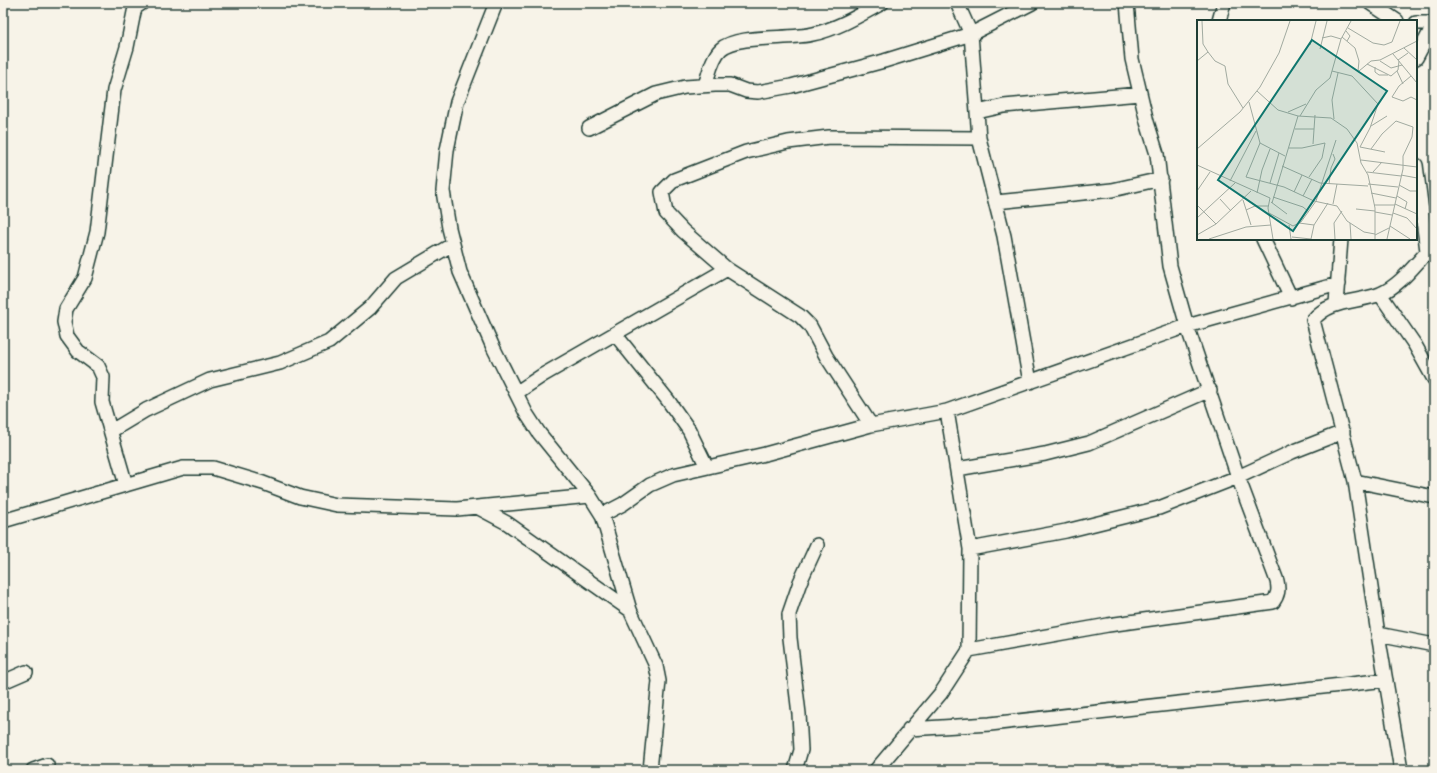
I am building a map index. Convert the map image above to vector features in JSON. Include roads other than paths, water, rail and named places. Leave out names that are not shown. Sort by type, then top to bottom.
[{"type":"street","points":[[126,486],[102,402],[103,377],[98,366],[78,351],[67,336],[64,322],[66,309],[85,278],[98,232],[114,90],[127,47],[134,12],[136,7],[142,3]]},
{"type":"street","points":[[496,3],[458,102],[447,150],[443,191],[453,244],[460,272],[526,413],[539,433],[590,496],[602,515],[630,610],[656,666],[659,682],[650,770]]},
{"type":"street","points":[[706,85],[717,54],[730,44],[746,40],[813,34],[843,24],[882,3]]},
{"type":"street","points":[[957,3],[971,34],[980,138],[1004,236],[1030,382]]},
{"type":"street","points":[[589,128],[656,94],[685,87],[730,85],[746,91],[758,92],[791,86],[871,64],[971,34],[1032,3]]},
{"type":"street","points":[[969,650],[1108,625],[1272,602],[1277,596],[1279,588],[1238,477],[1210,390],[1187,326],[1170,266],[1157,154],[1132,59],[1127,3]]},
{"type":"street","points":[[1219,20],[1224,3]]},
{"type":"street","points":[[1370,3],[1396,20]]},
{"type":"street","points":[[1417,23],[1434,24],[1417,56]]},
{"type":"street","points":[[977,112],[1004,106],[1140,94]]},
{"type":"street","points":[[871,425],[826,356],[810,326],[800,316],[727,269],[683,232],[666,212],[662,192],[674,180],[746,152],[788,142],[829,138],[980,138]]},
{"type":"street","points":[[1401,770],[1378,634],[1355,481],[1314,320],[1320,311],[1336,304],[1380,294],[1414,269],[1431,248],[1417,171]]},
{"type":"street","points":[[996,202],[1112,190],[1161,179]]},
{"type":"street","points":[[1263,240],[1291,298]]},
{"type":"street","points":[[1336,304],[1340,240]]},
{"type":"street","points":[[111,431],[146,410],[210,380],[280,363],[328,342],[370,308],[396,278],[453,244]]},
{"type":"street","points":[[516,393],[543,375],[727,269]]},
{"type":"street","points":[[602,515],[623,504],[650,485],[673,475],[765,454],[871,425],[947,411],[1187,326],[1338,284]]},
{"type":"street","points":[[1380,294],[1415,345],[1434,379]]},
{"type":"street","points":[[615,334],[667,399],[689,430],[707,467]]},
{"type":"street","points":[[957,468],[1045,454],[1089,443],[1210,390]]},
{"type":"street","points":[[876,770],[941,693],[969,650],[970,549],[947,411]]},
{"type":"street","points":[[970,549],[1066,531],[1159,508],[1238,477],[1292,452],[1343,432]]},
{"type":"street","points":[[3,521],[30,512],[126,486],[182,468],[213,468],[263,483],[300,497],[337,504],[457,509],[590,496]]},
{"type":"street","points":[[1355,481],[1434,497]]},
{"type":"street","points":[[477,507],[507,523],[630,610]]},
{"type":"street","points":[[795,770],[801,750],[789,614],[800,582],[816,545]]},
{"type":"street","points":[[1378,634],[1434,645]]},
{"type":"street","points":[[3,682],[26,672]]},
{"type":"street","points":[[909,730],[990,724],[1386,680]]},
{"type":"street","points":[[33,770],[47,765]]}]
